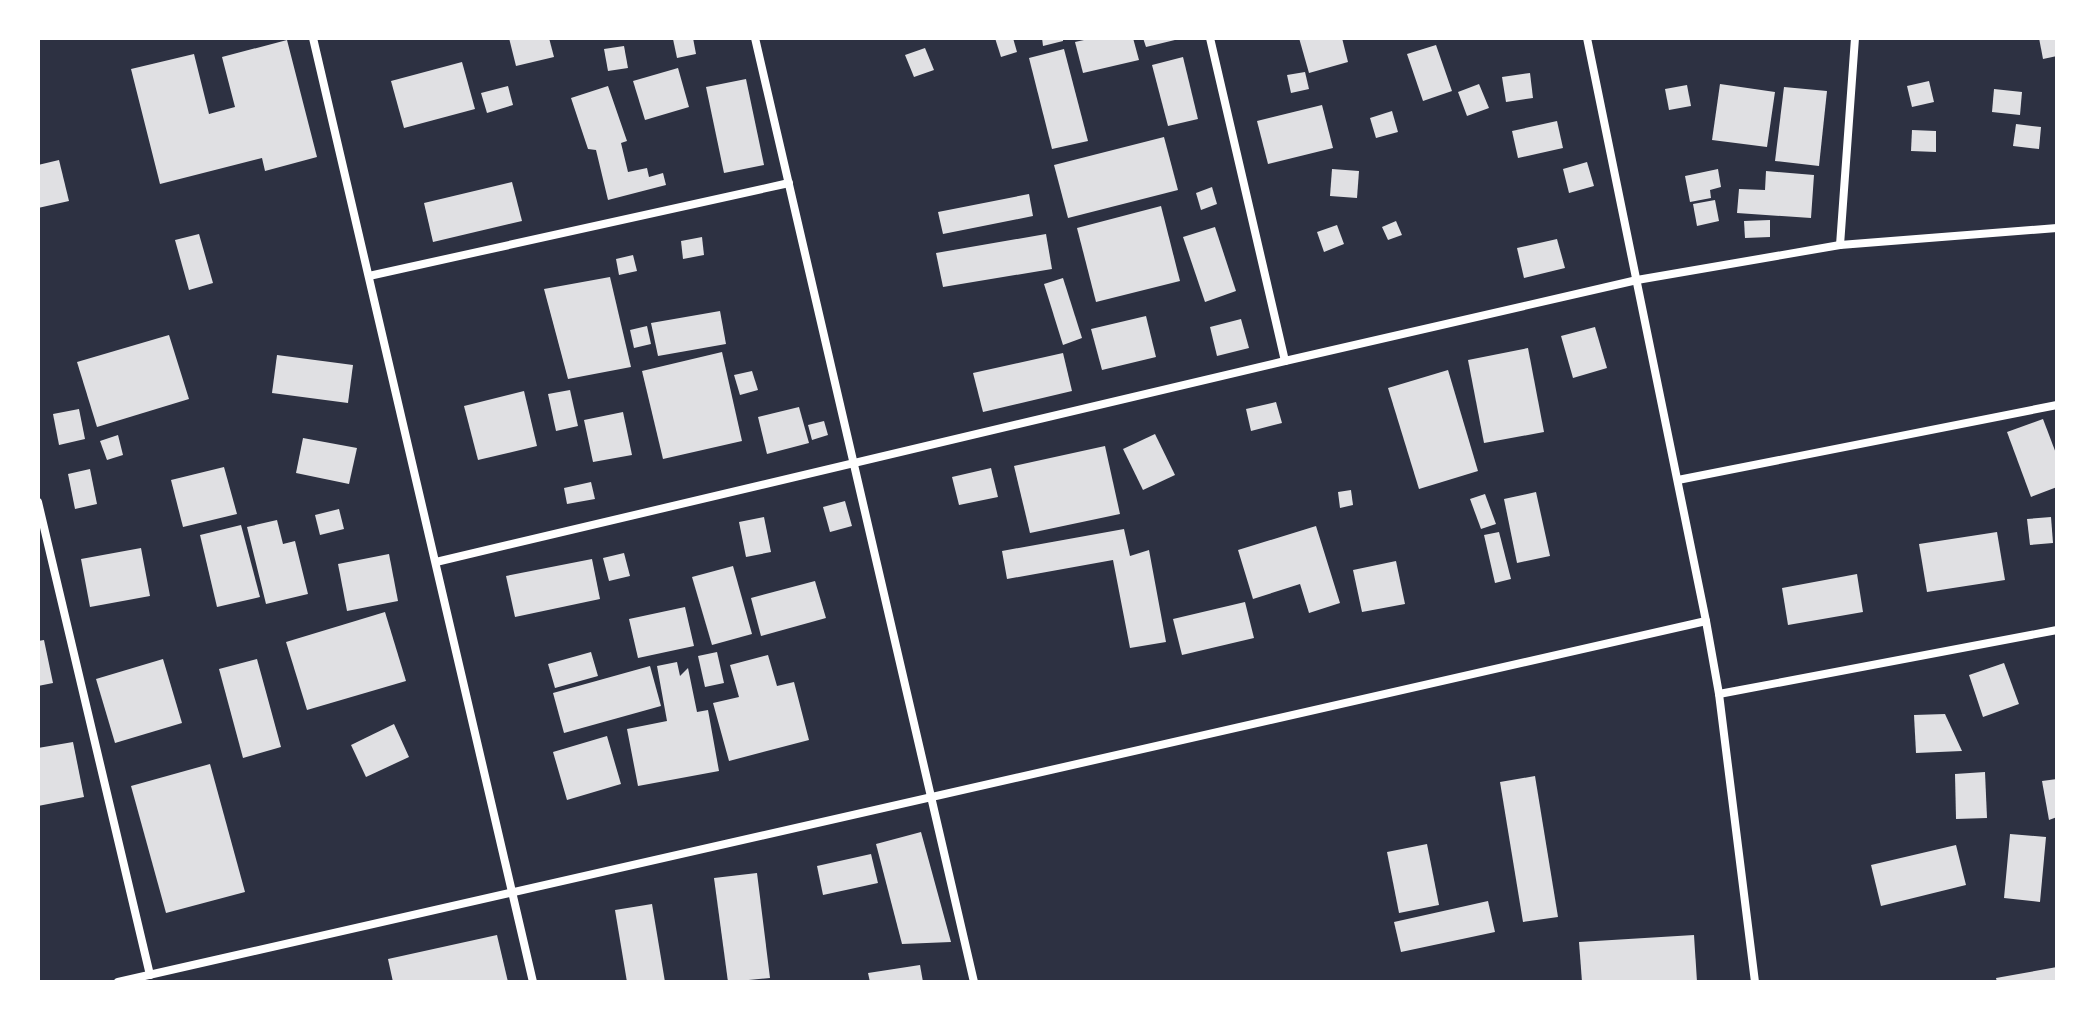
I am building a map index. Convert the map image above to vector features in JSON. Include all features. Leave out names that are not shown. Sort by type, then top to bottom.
[{"type":"street","points":[[313,38],[533,982]]},
{"type":"street","points":[[755,38],[974,982]]},
{"type":"street","points":[[1210,38],[1285,361]]},
{"type":"street","points":[[1587,38],[1719,694],[1755,982]]},
{"type":"street","points":[[1840,245],[1855,38]]},
{"type":"street","points":[[369,276],[789,183]]},
{"type":"street","points":[[436,562],[1637,280],[1840,245],[2057,228]]},
{"type":"street","points":[[1678,480],[2057,405]]},
{"type":"street","points":[[38,502],[150,975]]},
{"type":"street","points":[[118,982],[1706,621]]},
{"type":"street","points":[[1719,694],[2057,630]]},
{"type":"building","points":[[509,38],[549,38],[554,57],[516,66]]},
{"type":"building","points":[[693,38],[696,54],[677,58],[673,39]]},
{"type":"building","points":[[995,38],[1013,38],[1017,52],[1001,57]]},
{"type":"building","points":[[1042,38],[1063,38],[1063,41],[1043,46]]},
{"type":"building","points":[[1093,38],[1133,38],[1139,60],[1083,73],[1075,42]]},
{"type":"building","points":[[1143,38],[1179,38],[1179,39],[1146,47]]},
{"type":"building","points":[[1299,38],[1342,38],[1348,62],[1309,73]]},
{"type":"building","points":[[2039,38],[2057,38],[2057,56],[2043,59]]},
{"type":"building","points":[[287,40],[317,157],[265,171],[262,158],[160,184],[131,69],[194,54],[209,114],[235,107],[222,57]]},
{"type":"building","points":[[1436,45],[1452,91],[1423,101],[1407,54]]},
{"type":"building","points":[[624,46],[628,68],[608,71],[604,49]]},
{"type":"building","points":[[925,48],[934,70],[914,77],[905,55]]},
{"type":"building","points":[[1064,49],[1088,141],[1052,149],[1029,58]]},
{"type":"building","points":[[1183,57],[1198,119],[1168,126],[1152,65]]},
{"type":"building","points":[[462,62],[475,109],[404,128],[391,81]]},
{"type":"building","points":[[678,68],[689,107],[645,120],[633,81]]},
{"type":"building","points":[[1305,72],[1309,89],[1291,93],[1287,75]]},
{"type":"building","points":[[1530,73],[1533,98],[1506,102],[1502,77]]},
{"type":"building","points":[[746,79],[764,165],[724,173],[706,87]]},
{"type":"building","points":[[1929,81],[1934,102],[1912,107],[1907,86]]},
{"type":"building","points":[[1479,84],[1489,108],[1467,116],[1458,92]]},
{"type":"building","points":[[1720,84],[1775,92],[1767,147],[1712,140]]},
{"type":"building","points":[[1687,85],[1691,106],[1669,110],[1665,89]]},
{"type":"building","points":[[508,86],[513,105],[487,113],[481,93]]},
{"type":"building","points":[[608,86],[627,141],[621,143],[628,172],[647,168],[649,177],[663,173],[666,185],[608,200],[596,150],[588,149],[571,98]]},
{"type":"building","points":[[1784,87],[1827,91],[1819,166],[1775,161]]},
{"type":"building","points":[[1994,89],[2022,92],[2020,115],[1992,112]]},
{"type":"building","points":[[1322,105],[1333,148],[1268,164],[1257,121]]},
{"type":"building","points":[[1392,111],[1398,132],[1376,138],[1370,118]]},
{"type":"building","points":[[1557,121],[1563,148],[1518,158],[1512,131]]},
{"type":"building","points":[[2016,124],[2041,127],[2039,149],[2013,146]]},
{"type":"building","points":[[1912,130],[1936,131],[1936,152],[1911,151]]},
{"type":"building","points":[[1164,137],[1178,190],[1068,218],[1054,165]]},
{"type":"building","points":[[59,160],[69,201],[38,208],[38,165]]},
{"type":"building","points":[[1587,162],[1594,186],[1569,193],[1563,169]]},
{"type":"building","points":[[1332,169],[1359,171],[1357,198],[1330,196]]},
{"type":"building","points":[[1718,169],[1721,187],[1710,190],[1711,198],[1690,202],[1685,176]]},
{"type":"building","points":[[1766,171],[1814,175],[1811,218],[1737,213],[1739,189],[1765,190]]},
{"type":"building","points":[[512,182],[522,221],[433,242],[424,203]]},
{"type":"building","points":[[1212,187],[1217,204],[1201,210],[1196,193]]},
{"type":"building","points":[[1029,194],[1033,216],[943,234],[938,212]]},
{"type":"building","points":[[1715,200],[1719,221],[1697,226],[1693,204]]},
{"type":"building","points":[[1161,206],[1180,281],[1096,302],[1077,228]]},
{"type":"building","points":[[1770,220],[1770,237],[1745,238],[1744,221]]},
{"type":"building","points":[[1396,221],[1402,235],[1388,240],[1382,227]]},
{"type":"building","points":[[1337,225],[1344,244],[1324,252],[1317,232]]},
{"type":"building","points":[[1215,227],[1236,291],[1205,302],[1183,237]]},
{"type":"building","points":[[199,234],[213,283],[189,290],[175,240]]},
{"type":"building","points":[[1046,234],[1052,269],[943,287],[936,253]]},
{"type":"building","points":[[702,237],[704,255],[683,259],[681,241]]},
{"type":"building","points":[[1557,239],[1565,268],[1524,278],[1517,248]]},
{"type":"building","points":[[633,255],[637,271],[619,275],[616,259]]},
{"type":"building","points":[[610,277],[631,367],[568,379],[544,289]]},
{"type":"building","points":[[1063,278],[1082,338],[1063,345],[1044,284]]},
{"type":"building","points":[[720,311],[726,344],[658,356],[651,323]]},
{"type":"building","points":[[1146,316],[1156,357],[1102,370],[1091,329]]},
{"type":"building","points":[[1241,319],[1249,348],[1217,356],[1210,327]]},
{"type":"building","points":[[647,326],[651,344],[634,348],[630,330]]},
{"type":"building","points":[[1595,327],[1607,368],[1573,378],[1561,336]]},
{"type":"building","points":[[169,335],[189,399],[97,427],[77,362]]},
{"type":"building","points":[[1528,348],[1544,432],[1484,443],[1468,360]]},
{"type":"building","points":[[722,352],[742,441],[663,459],[642,371]]},
{"type":"building","points":[[1063,353],[1072,391],[983,412],[973,373]]},
{"type":"building","points":[[277,355],[353,365],[348,403],[272,393]]},
{"type":"building","points":[[1448,370],[1478,471],[1419,489],[1388,388]]},
{"type":"building","points":[[752,371],[758,390],[740,395],[734,375]]},
{"type":"building","points":[[570,390],[578,426],[556,431],[548,394]]},
{"type":"building","points":[[524,391],[537,446],[478,460],[464,406]]},
{"type":"building","points":[[1276,402],[1282,423],[1251,431],[1246,409]]},
{"type":"building","points":[[799,407],[809,443],[767,454],[758,417]]},
{"type":"building","points":[[79,409],[85,439],[59,445],[53,414]]},
{"type":"building","points":[[623,412],[632,455],[593,462],[584,420]]},
{"type":"building","points":[[2043,419],[2057,456],[2057,487],[2031,497],[2007,432]]},
{"type":"building","points":[[824,421],[828,435],[812,440],[808,425]]},
{"type":"building","points":[[1155,434],[1175,475],[1143,490],[1123,449]]},
{"type":"building","points":[[118,435],[123,455],[107,460],[100,441]]},
{"type":"building","points":[[303,438],[357,448],[349,484],[296,473]]},
{"type":"building","points":[[1105,446],[1120,514],[1030,533],[1014,466]]},
{"type":"building","points":[[224,467],[237,514],[183,527],[171,480]]},
{"type":"building","points":[[991,468],[998,497],[959,505],[952,477]]},
{"type":"building","points":[[90,469],[97,504],[75,509],[68,474]]},
{"type":"building","points":[[591,482],[595,499],[567,504],[564,488]]},
{"type":"building","points":[[1351,490],[1353,505],[1340,508],[1338,492]]},
{"type":"building","points":[[1536,492],[1550,556],[1517,563],[1504,499]]},
{"type":"building","points":[[1485,494],[1496,524],[1481,529],[1470,499]]},
{"type":"building","points":[[845,501],[852,526],[830,532],[823,507]]},
{"type":"building","points":[[339,509],[344,529],[320,535],[315,515]]},
{"type":"building","points":[[764,517],[771,552],[746,557],[739,522]]},
{"type":"building","points":[[2051,517],[2053,543],[2030,545],[2027,519]]},
{"type":"building","points":[[277,520],[283,544],[295,541],[308,594],[266,604],[247,527]]},
{"type":"building","points":[[241,525],[260,597],[217,607],[200,535]]},
{"type":"building","points":[[1316,526],[1340,603],[1309,613],[1300,584],[1253,599],[1238,550]]},
{"type":"building","points":[[1124,529],[1130,556],[1149,550],[1166,642],[1130,648],[1113,560],[1007,579],[1002,551]]},
{"type":"building","points":[[1499,532],[1511,579],[1495,583],[1484,535]]},
{"type":"building","points":[[1997,532],[2005,580],[1927,592],[1919,544]]},
{"type":"building","points":[[141,548],[150,596],[90,607],[81,559]]},
{"type":"building","points":[[624,553],[630,576],[609,581],[603,558]]},
{"type":"building","points":[[389,554],[398,601],[347,611],[338,564]]},
{"type":"building","points":[[592,559],[600,599],[515,617],[506,576]]},
{"type":"building","points":[[1396,561],[1405,604],[1362,612],[1353,570]]},
{"type":"building","points":[[733,566],[752,634],[712,645],[692,577]]},
{"type":"building","points":[[1857,574],[1863,612],[1788,625],[1782,588]]},
{"type":"building","points":[[815,581],[826,618],[761,636],[751,598]]},
{"type":"building","points":[[1245,602],[1254,638],[1182,655],[1173,619]]},
{"type":"building","points":[[685,607],[694,646],[638,658],[629,619]]},
{"type":"building","points":[[385,612],[406,681],[307,710],[286,642]]},
{"type":"building","points":[[44,640],[53,683],[38,686],[38,641]]},
{"type":"building","points":[[591,652],[598,676],[555,688],[548,664]]},
{"type":"building","points":[[717,652],[724,683],[705,687],[698,656]]},
{"type":"building","points":[[768,655],[777,686],[794,682],[809,740],[729,761],[713,703],[739,697],[730,665]]},
{"type":"building","points":[[163,659],[182,723],[115,743],[96,679]]},
{"type":"building","points":[[257,659],[281,747],[243,758],[219,669]]},
{"type":"building","points":[[677,662],[680,676],[688,668],[697,712],[708,710],[719,771],[638,786],[627,729],[667,721],[657,666]]},
{"type":"building","points":[[2004,663],[2019,704],[1983,717],[1969,675]]},
{"type":"building","points":[[650,666],[661,706],[564,733],[553,693]]},
{"type":"building","points":[[1945,714],[1962,751],[1916,753],[1914,715]]},
{"type":"building","points":[[394,724],[409,757],[366,777],[351,745]]},
{"type":"building","points":[[607,736],[621,784],[567,800],[553,752]]},
{"type":"building","points":[[73,742],[84,797],[38,806],[38,748]]},
{"type":"building","points":[[210,764],[245,892],[166,913],[131,786]]},
{"type":"building","points":[[1985,772],[1987,818],[1956,819],[1955,774]]},
{"type":"building","points":[[1535,776],[1558,917],[1523,922],[1500,782]]},
{"type":"building","points":[[2057,779],[2057,817],[2049,820],[2042,781]]},
{"type":"building","points":[[921,832],[951,942],[902,944],[876,844]]},
{"type":"building","points":[[2010,834],[2046,837],[2040,902],[2004,898]]},
{"type":"building","points":[[1427,844],[1439,905],[1399,913],[1387,852]]},
{"type":"building","points":[[1956,845],[1966,885],[1881,906],[1871,865]]},
{"type":"building","points":[[871,854],[878,883],[823,895],[817,866]]},
{"type":"building","points":[[757,873],[770,978],[728,982],[714,878]]},
{"type":"building","points":[[1488,901],[1495,932],[1401,952],[1394,922]]},
{"type":"building","points":[[652,904],[665,982],[627,982],[615,910]]},
{"type":"building","points":[[497,935],[508,982],[393,982],[388,959]]},
{"type":"building","points":[[1694,935],[1697,982],[1582,982],[1579,942]]},
{"type":"building","points":[[920,965],[923,982],[870,982],[868,973]]},
{"type":"building","points":[[2057,967],[2057,982],[1997,982],[1996,978]]}]
